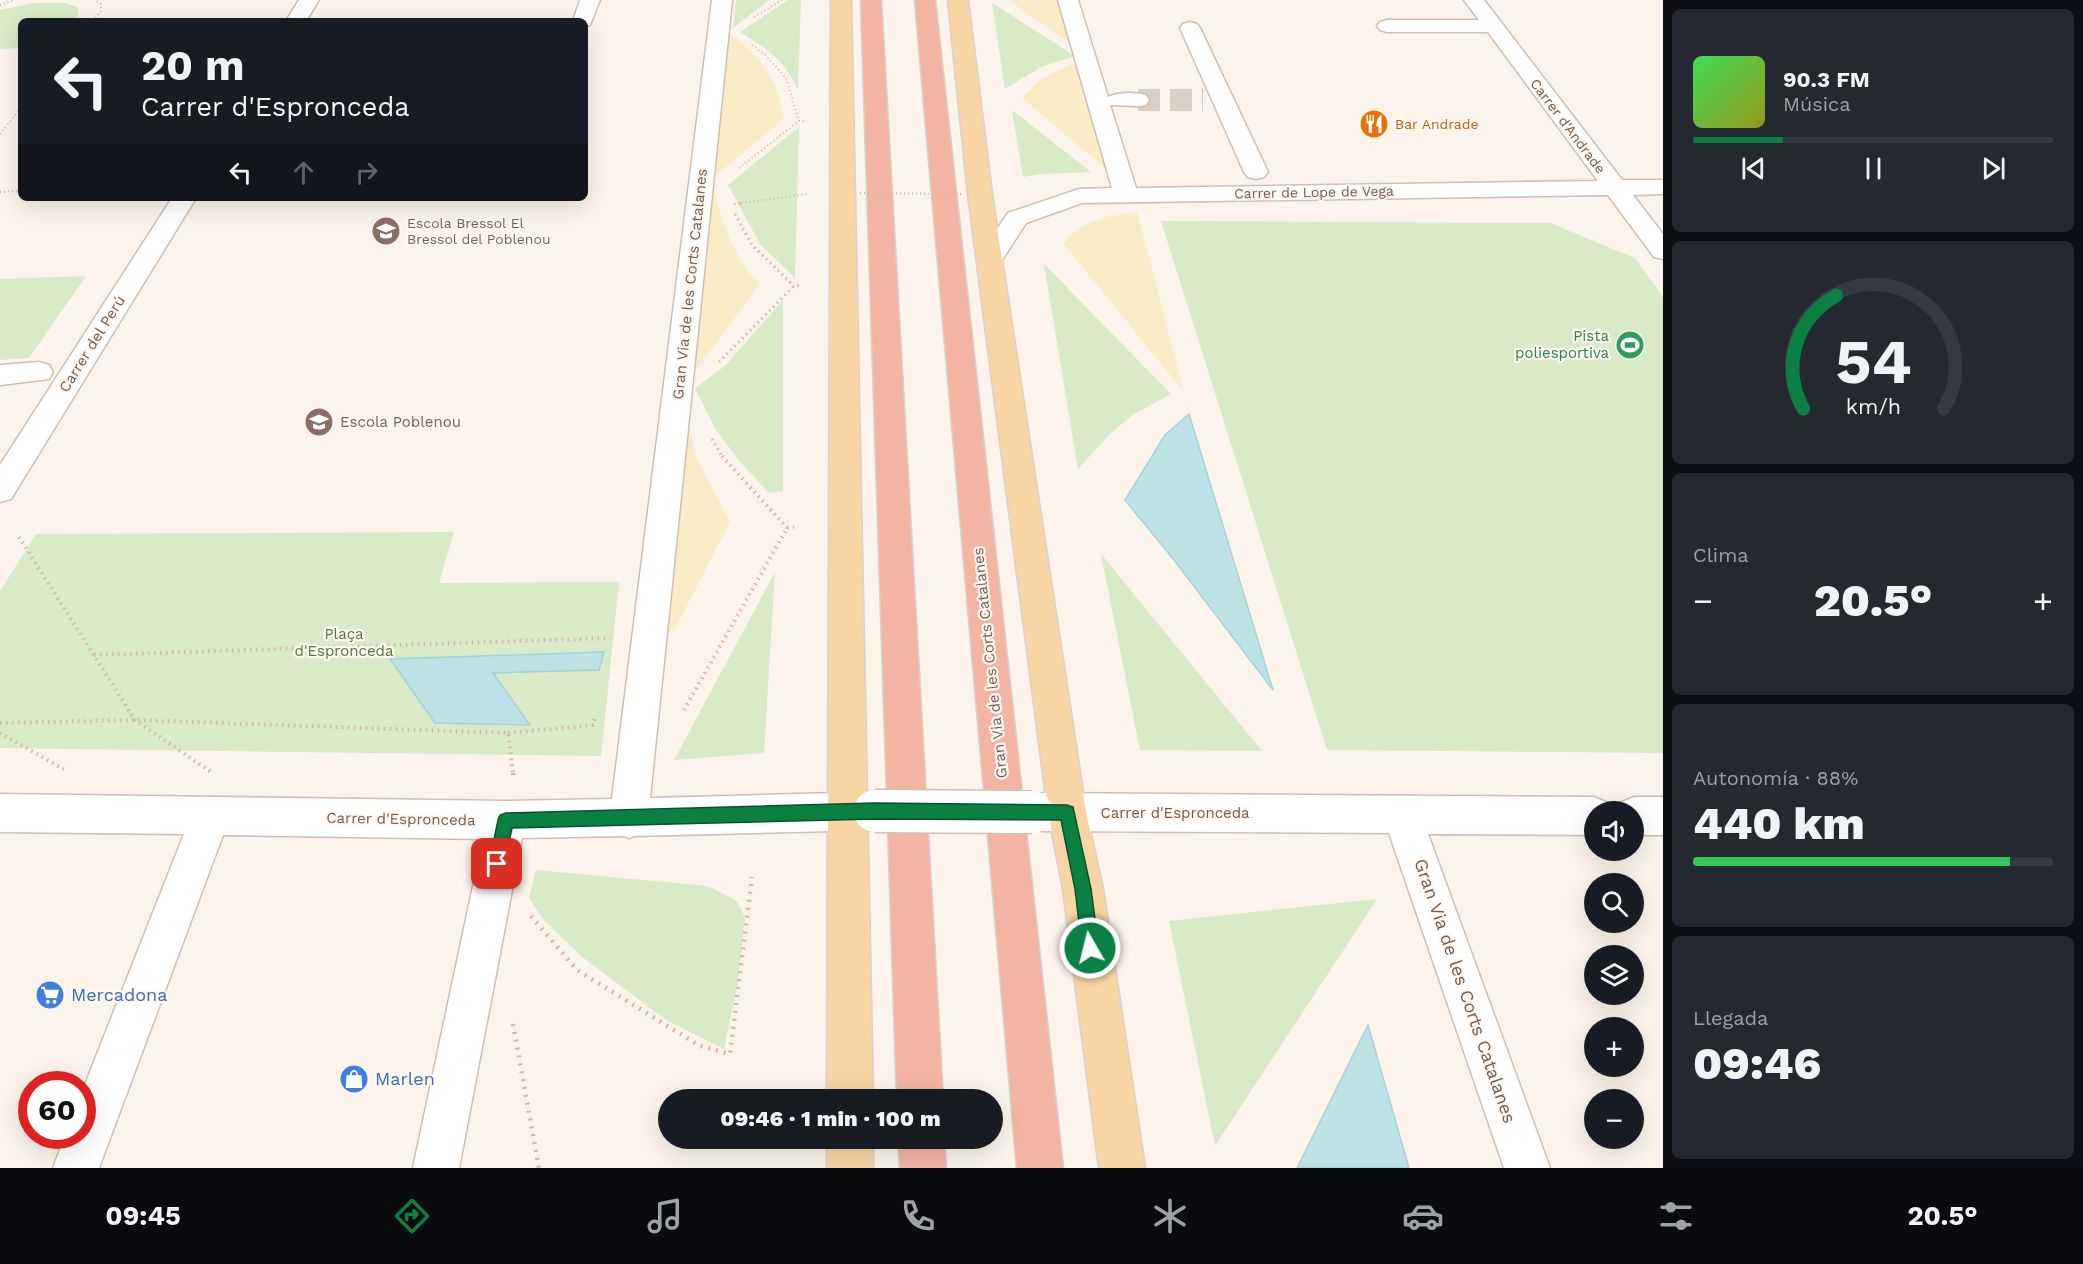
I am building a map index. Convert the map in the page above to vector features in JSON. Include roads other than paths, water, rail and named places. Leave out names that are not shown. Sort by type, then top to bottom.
[{"type":"highway","points":[[871,0],[920,1089]]},
{"type":"highway","name":"Gran Via de les Corts Catalanes","points":[[925,0],[1040,1168]]},
{"type":"highway","points":[[922,1149],[923,1168]]},
{"type":"main road","points":[[841,0],[852,193],[862,812],[850,1089]]},
{"type":"main road","points":[[958,0],[980,194],[990,259],[1050,812],[1083,889],[1122,1168]]},
{"type":"main road","points":[[850,1149],[850,1168]]},
{"type":"street","points":[[298,18],[309,0]]},
{"type":"street","points":[[584,18],[590,0]]},
{"type":"street","name":"Gran Via de les Corts Catalanes","points":[[629,819],[682,388],[701,186],[722,0]]},
{"type":"street","points":[[1068,0],[1126,195]]},
{"type":"street","name":"Carrer d'Andrade","points":[[1474,0],[1663,250]]},
{"type":"street","points":[[1387,26],[1494,26]]},
{"type":"street","points":[[1190,28],[1213,100],[1256,171]]},
{"type":"street","points":[[1116,100],[1138,100]]},
{"type":"street","name":"Carrer de Lope de Vega","points":[[990,259],[1017,218],[1079,196],[1663,188]]},
{"type":"street","name":"Carrer del Perú","points":[[0,490],[182,201]]},
{"type":"street","points":[[0,375],[39,372]]},
{"type":"street","points":[[436,1168],[510,801]]},
{"type":"street","name":"Carrer d'Espronceda","points":[[0,813],[210,817],[510,801],[629,819],[862,812],[1584,816]]},
{"type":"street","name":"Gran Via de les Corts Catalanes","points":[[1402,814],[1527,1168]]},
{"type":"street","points":[[1644,816],[1663,816]]},
{"type":"street","points":[[76,1168],[210,817]]},
{"type":"water","points":[[1189,414],[1273,690],[1125,500],[1165,435]]},
{"type":"water","points":[[604,652],[599,670],[493,673],[530,725],[435,723],[390,659]]},
{"type":"water","points":[[1368,1025],[1409,1168],[1297,1168]]},
{"type":"tunnel","points":[[1138,100],[1203,100]]},
{"type":"place","name":"Bar Andrade","points":[[1374,124]]},
{"type":"place","name":"Escola Bressol El Bressol del Poblenou","points":[[386,231]]},
{"type":"place","name":"Pista poliesportiva","points":[[1630,345]]},
{"type":"place","name":"Escola Poblenou","points":[[319,422]]},
{"type":"place","name":"Mercadona","points":[[50,995]]},
{"type":"place","name":"Marlen","points":[[354,1079]]},
{"type":"park label","name":"Plaça d'Espronceda","points":[[344,642]]}]
